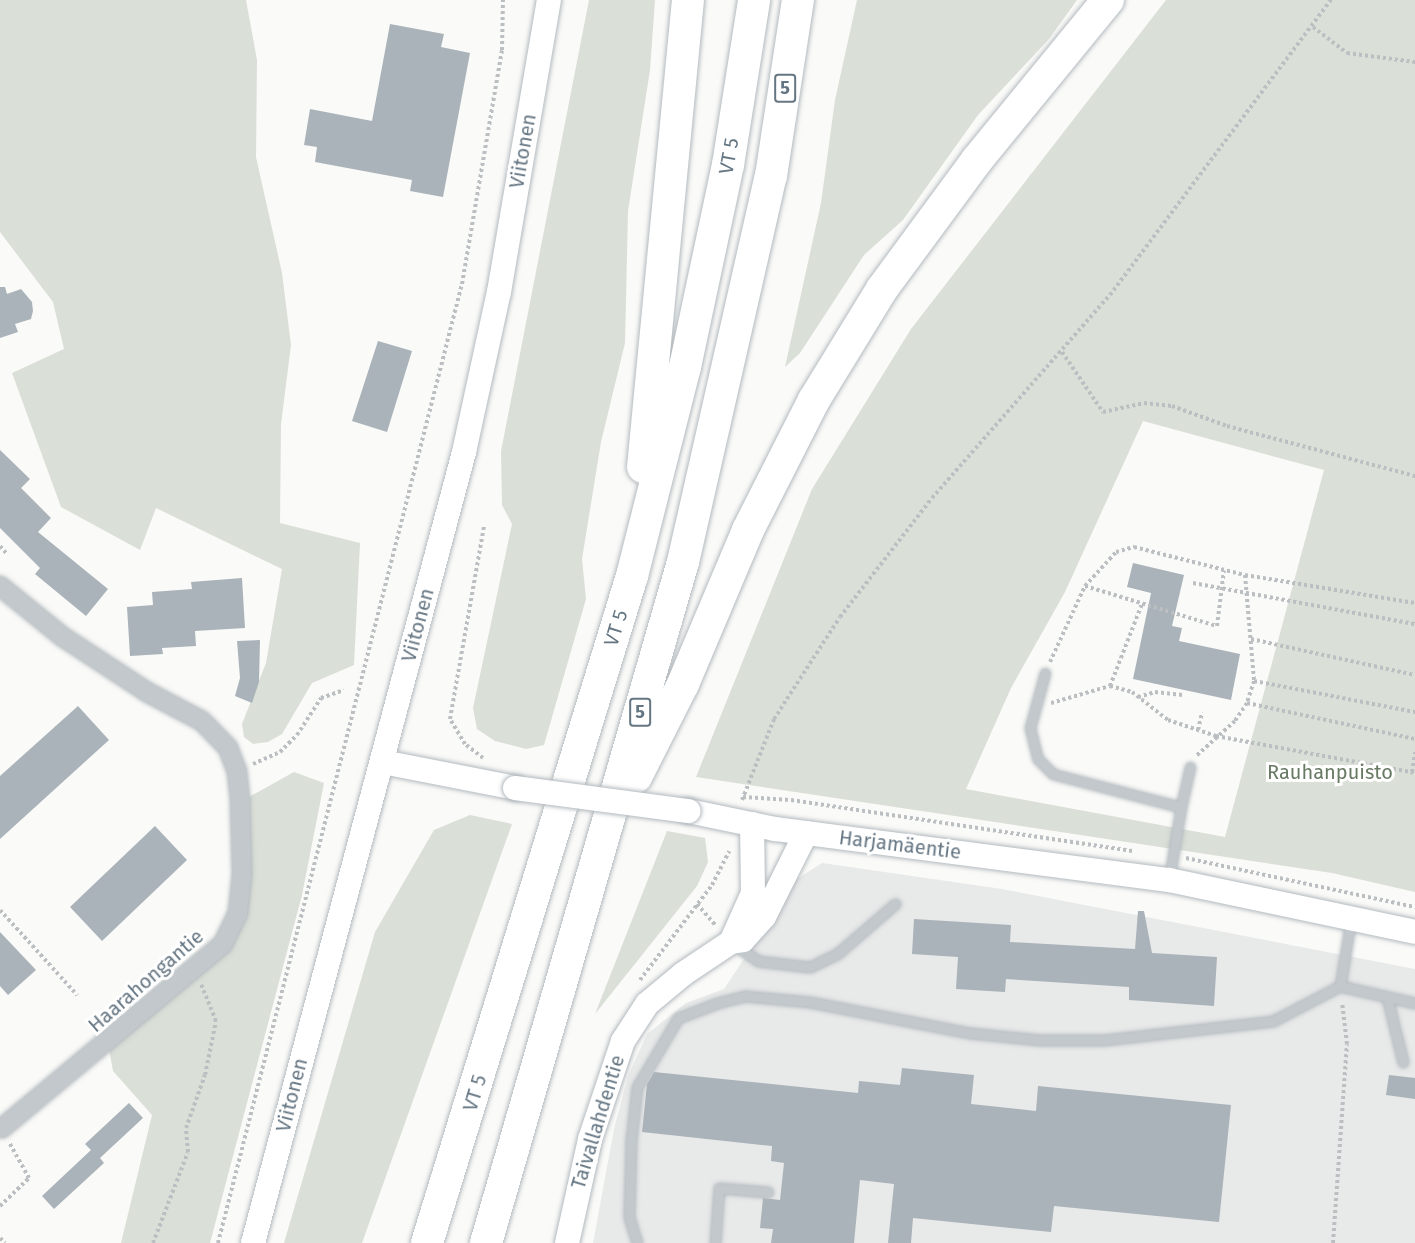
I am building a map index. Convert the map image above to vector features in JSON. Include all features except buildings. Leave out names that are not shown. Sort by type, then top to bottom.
[{"type":"highway","points":[[632,576],[688,0]]},
{"type":"highway","name":"VT 5","points":[[427,1243],[632,576],[685,367],[728,165],[754,0]]},
{"type":"highway","name":"5","points":[[486,1243],[683,562],[771,176],[798,0]]},
{"type":"highway","points":[[601,845],[683,684],[748,530],[814,400],[903,261],[977,160],[1108,0]]},
{"type":"street","name":"Viitonen","points":[[253,1243],[328,952],[383,762],[464,452],[500,292],[549,0]]},
{"type":"street","name":"Haarahongantie","points":[[0,586],[63,637],[147,692],[202,721],[228,748],[237,771],[242,874],[238,913],[223,944],[195,970],[2,1128]]},
{"type":"street","name":"Harjamäentie","points":[[383,762],[514,788],[688,811],[806,833],[1169,880],[1415,932]]},
{"type":"street","name":"Taivallahdentie","points":[[731,942],[753,893],[752,824]]},
{"type":"street","name":"Taivallahdentie","points":[[567,1243],[590,1139],[624,1041],[647,1004],[731,942],[743,940],[764,917],[806,833]]},
{"type":"lane","points":[[1045,673],[1038,706],[1030,728],[1038,759],[1053,774],[1181,807]]},
{"type":"lane","points":[[1169,880],[1190,767]]},
{"type":"lane","points":[[731,942],[758,961],[810,967],[837,954],[895,904]]},
{"type":"lane","points":[[1340,986],[1351,917]]},
{"type":"lane","points":[[637,1243],[629,1216],[630,1140],[637,1088],[678,1018],[745,996],[862,1008],[970,1033],[1040,1040],[1104,1040],[1273,1021],[1340,986],[1415,1003]]},
{"type":"lane","points":[[1387,997],[1403,1062]]},
{"type":"lane","points":[[715,1243],[719,1188],[768,1192]]},
{"type":"path","points":[[218,1243],[462,284],[502,50],[503,0]]},
{"type":"path","points":[[744,797],[774,719],[840,617],[932,498],[1062,352],[1197,183],[1331,0]]},
{"type":"path","points":[[1313,27],[1347,53],[1415,62]]},
{"type":"path","points":[[1062,352],[1103,412],[1144,403],[1172,406],[1227,426],[1415,476]]},
{"type":"path","points":[[484,526],[450,719],[465,744],[494,762]]},
{"type":"path","points":[[0,546],[7,554]]},
{"type":"path","points":[[1045,673],[1085,586],[1116,552],[1134,547],[1245,575],[1415,603]]},
{"type":"path","points":[[1085,586],[1217,626],[1224,570]]},
{"type":"path","points":[[1190,767],[1201,748],[1235,721],[1247,704],[1254,681],[1249,593],[1245,575]]},
{"type":"path","points":[[1193,583],[1415,624]]},
{"type":"path","points":[[1110,686],[1142,604]]},
{"type":"path","points":[[1251,639],[1415,675]]},
{"type":"path","points":[[1254,681],[1415,712]]},
{"type":"path","points":[[1038,706],[1110,686],[1137,697],[1168,720],[1216,736],[1413,773],[1415,752]]},
{"type":"path","points":[[237,771],[280,753],[297,735],[321,698],[344,690]]},
{"type":"path","points":[[1137,697],[1155,692],[1183,695]]},
{"type":"path","points":[[1247,704],[1415,739]]},
{"type":"path","points":[[1198,730],[1202,712]]},
{"type":"path","points":[[0,910],[77,995]]},
{"type":"path","points":[[153,1243],[188,1152],[186,1128],[205,1075],[216,1021],[195,970]]},
{"type":"path","points":[[1333,1243],[1347,1044],[1340,986]]},
{"type":"path","points":[[0,1206],[29,1178],[2,1128]]},
{"type":"path","points":[[0,1238],[5,1243]]},
{"type":"shaded area","points":[[822,863],[1002,889],[1415,969],[1415,1243],[593,1243],[614,1129],[628,1076],[647,1034],[686,1003],[724,989],[797,879]]},
{"type":"green space","points":[[0,0],[246,0],[257,60],[256,157],[282,273],[291,345],[281,424],[280,523],[360,543],[354,665],[312,683],[282,734],[268,742],[253,744],[244,737],[242,724],[266,663],[282,569],[156,508],[140,550],[61,507],[12,373],[64,349],[53,302],[0,232]]},
{"type":"green space","points":[[589,0],[655,0],[650,70],[628,211],[625,343],[601,442],[582,559],[586,599],[544,745],[526,749],[495,741],[477,729],[473,708],[512,524],[502,505],[501,451]]},
{"type":"green space","points":[[857,0],[1077,0],[1049,39],[978,115],[903,220],[864,255],[800,353],[785,367],[821,203],[835,100]]},
{"type":"green space","name":"Rauhanpuisto","points":[[1166,0],[1415,0],[1415,892],[1332,873],[696,777],[812,489],[911,329]],"holes":[[[1143,421],[1324,470],[1225,837],[966,789],[1011,688],[1065,592]]]},
{"type":"green space","points":[[294,772],[324,783],[302,895],[210,1243],[121,1243],[152,1115],[113,1071],[108,1043],[231,930],[240,802]]},
{"type":"green space","points":[[470,815],[512,824],[362,1243],[284,1243],[375,932],[434,830]]},
{"type":"green space","points":[[667,831],[705,838],[708,862],[697,886],[595,1014]]}]
